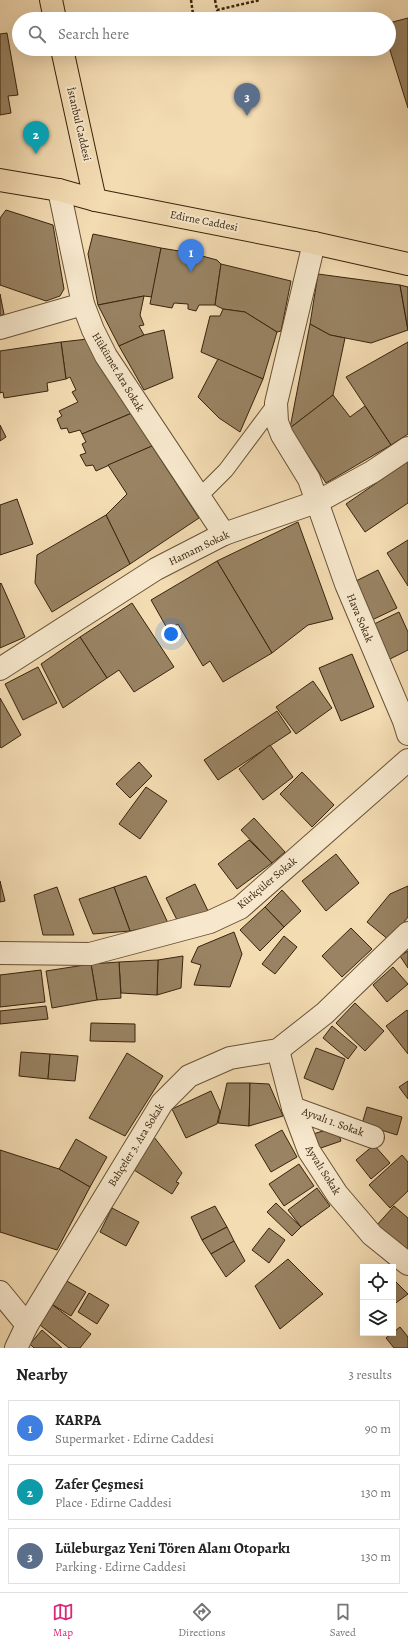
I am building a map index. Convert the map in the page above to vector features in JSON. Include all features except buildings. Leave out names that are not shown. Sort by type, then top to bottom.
[{"type":"main road","points":[[51,0],[54,12]]},
{"type":"main road","name":"İstanbul Caddesi","points":[[64,56],[95,200]]},
{"type":"main road","name":"Edirne Caddesi","points":[[0,180],[59,190],[95,200],[314,243],[408,264]]},
{"type":"street","name":"Hükümet Ara Sokak","points":[[59,190],[83,304],[93,330],[106,356],[224,534]]},
{"type":"street","name":"Hava Sokak","points":[[314,243],[276,403],[277,422],[282,435],[310,479],[346,584],[404,721],[408,734]]},
{"type":"street","points":[[0,328],[83,304]]},
{"type":"street","name":"Hamam Sokak","points":[[0,669],[156,569],[224,534],[318,501],[372,472],[408,448]]},
{"type":"street","name":"Kürkçüler Sokak","points":[[0,953],[90,954],[210,922],[240,908],[408,760]]},
{"type":"street","name":"Bahçeler 3. Ara Sokak","points":[[16,1348],[27,1325],[162,1103],[189,1076],[230,1058],[278,1050],[325,1013],[408,933]]},
{"type":"street","name":"Ayvalı Sokak","points":[[278,1050],[293,1108],[308,1150],[337,1194],[372,1234],[408,1264]]},
{"type":"street","name":"Ayvalı 1. Sokak","points":[[293,1108],[373,1137]]},
{"type":"street","points":[[0,1292],[27,1325]]},
{"type":"lane","points":[[199,497],[226,470],[276,403]]},
{"type":"path","points":[[191,0],[193,12]]},
{"type":"path","points":[[215,0],[217,10],[260,0]]},
{"type":"place","name":"Lüleburgaz Yeni Tören Alanı Otoparkı","points":[[247,116]]},
{"type":"place","name":"Zafer Çeşmesi","points":[[36,154]]},
{"type":"place","name":"KARPA","points":[[191,272]]}]
